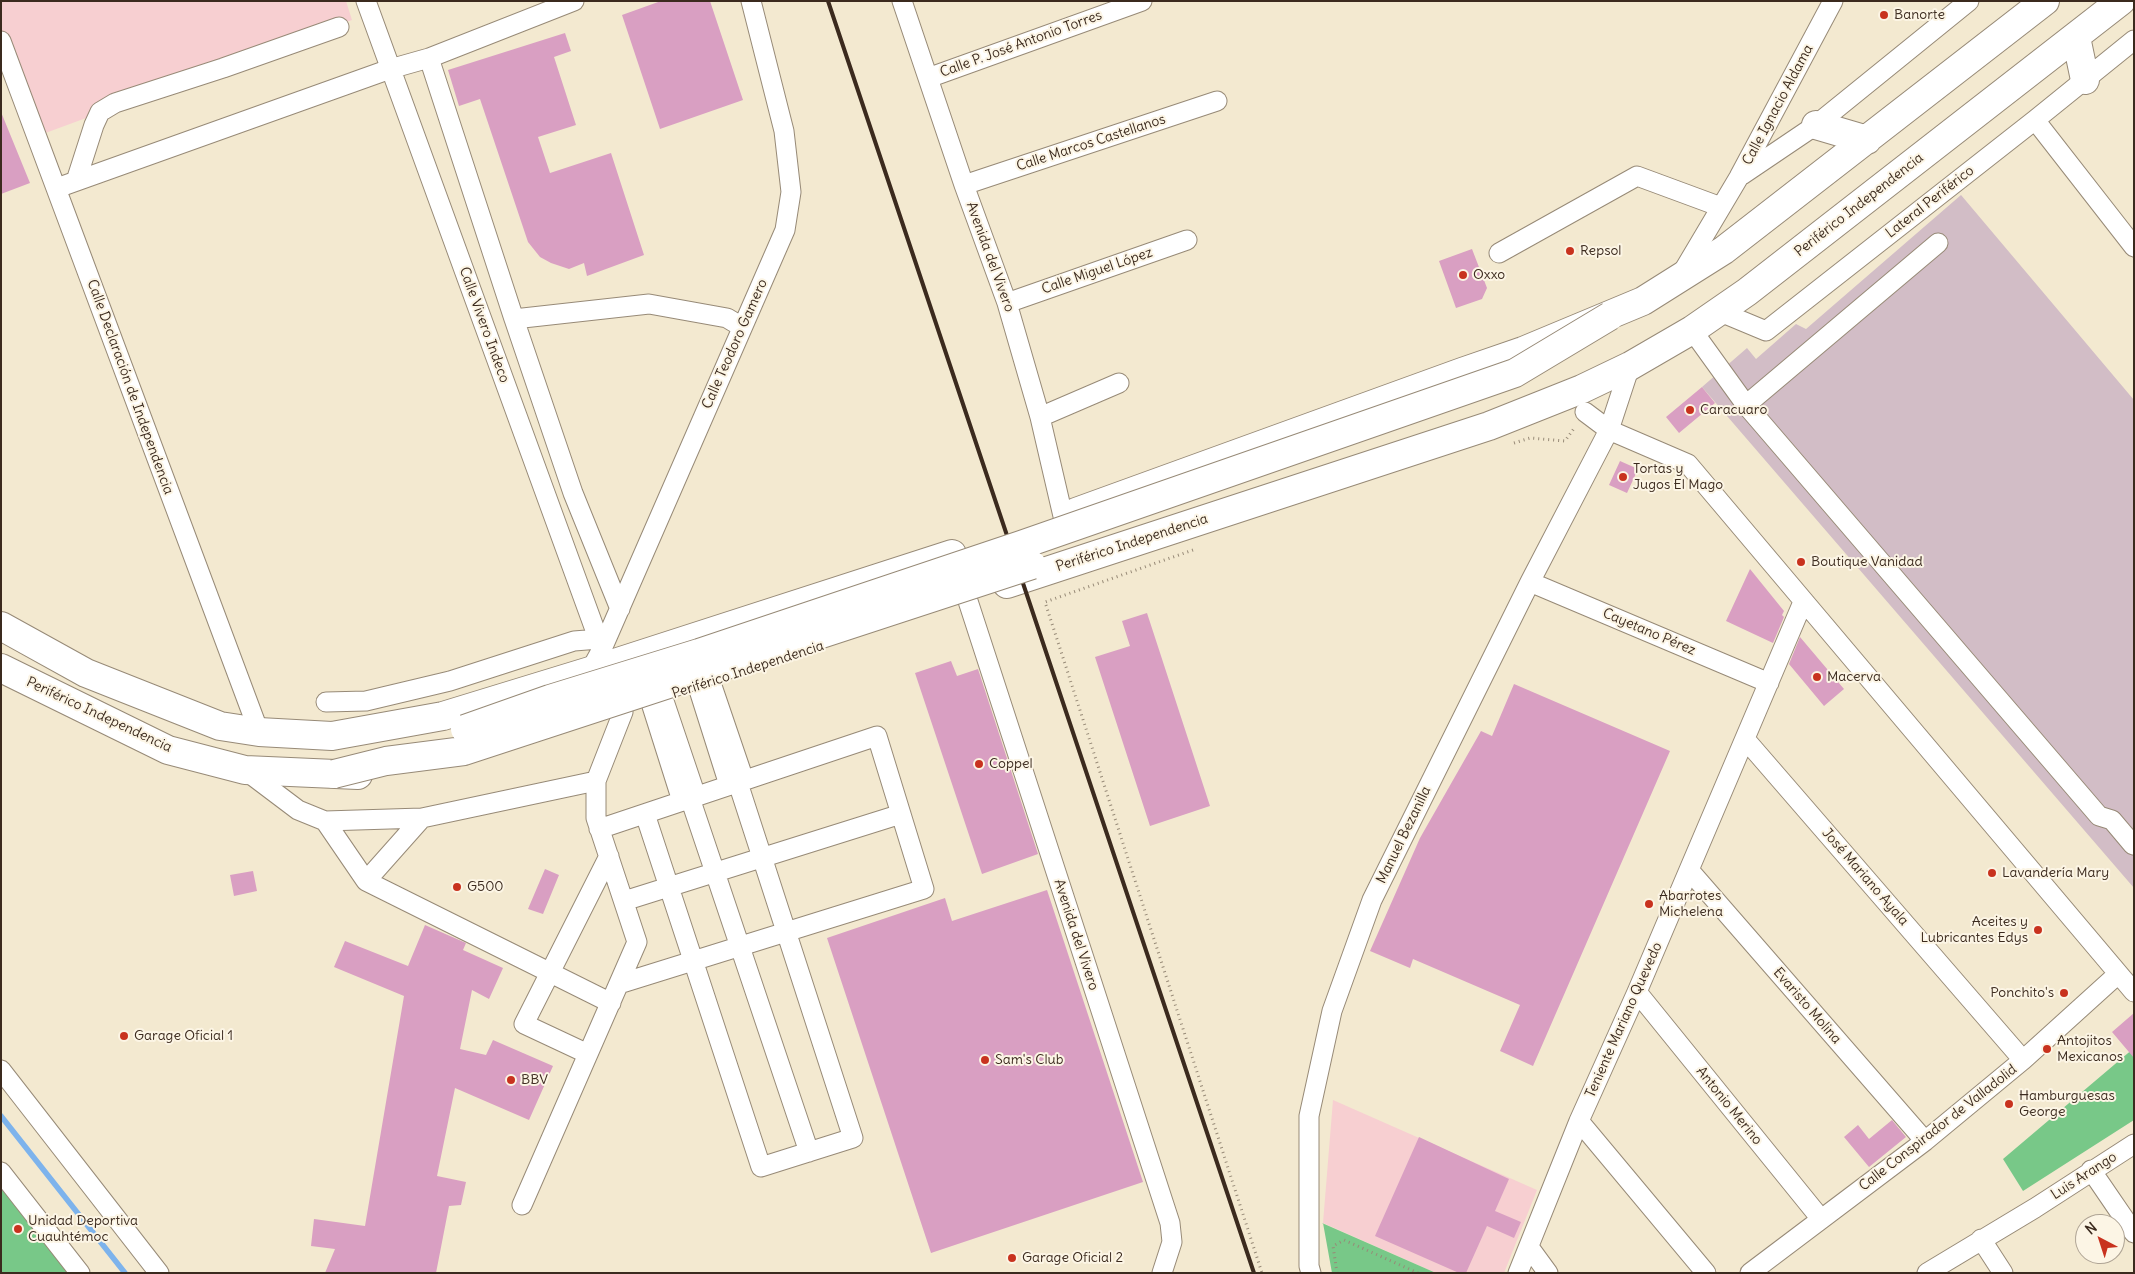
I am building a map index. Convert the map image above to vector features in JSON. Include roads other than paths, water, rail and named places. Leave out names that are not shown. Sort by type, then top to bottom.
[{"type":"highway","points":[[334,774],[386,761],[464,751],[1006,561],[1515,373],[1610,316],[1643,301],[1677,281],[1724,250],[2045,1]]},
{"type":"highway","name":"Periférico Independencia","points":[[1,626],[86,673],[220,726],[259,732],[332,736],[443,716],[597,653],[1006,561],[1492,424],[1584,400],[1630,366],[1692,330],[1747,292],[2121,1]]},
{"type":"highway","points":[[2076,37],[2085,80]]},
{"type":"highway","points":[[1816,126],[1866,140]]},
{"type":"highway","name":"Periférico Independencia","points":[[1,668],[168,750],[245,770],[371,775],[475,761],[968,598],[1006,561],[1064,516],[1523,351],[1610,316]]},
{"type":"highway","points":[[344,734],[399,735],[466,729],[550,699],[699,653],[1488,416],[1576,378],[1630,366]]},
{"type":"street","name":"Calle Vivero Indeco","points":[[366,1],[597,653]]},
{"type":"street","points":[[56,188],[390,70],[429,58],[544,6],[574,1]]},
{"type":"street","name":"Calle Teodoro Gamero","points":[[597,653],[620,609],[785,230],[791,192],[784,131],[751,1]]},
{"type":"street","name":"Avenida del Vivero","points":[[902,1],[964,185],[1007,303],[1040,418],[1064,516]]},
{"type":"street","name":"Calle P. José Antonio Torres","points":[[928,78],[1142,1]]},
{"type":"street","name":"Calle Ignacio Aldama","points":[[1677,281],[1739,177],[1833,1]]},
{"type":"street","points":[[1739,177],[1816,126],[1969,1]]},
{"type":"street","points":[[76,181],[100,112],[115,103],[339,27]]},
{"type":"street","name":"Lateral Periférico","points":[[1718,311],[1766,331],[2134,40]]},
{"type":"street","name":"Calle Declaración de Independencia","points":[[1,41],[259,732]]},
{"type":"street","points":[[429,58],[514,319],[573,492],[620,609]]},
{"type":"street","name":"Calle Marcos Castellanos","points":[[964,185],[1217,101]]},
{"type":"street","points":[[2035,120],[2134,247]]},
{"type":"street","points":[[1499,253],[1637,176],[1721,207]]},
{"type":"street","name":"Calle Miguel López","points":[[1007,303],[1187,240]]},
{"type":"street","points":[[1746,405],[1938,243]]},
{"type":"street","points":[[514,319],[649,304],[727,318],[742,327]]},
{"type":"street","points":[[1692,330],[1746,405],[2099,816],[2112,820],[2134,845]]},
{"type":"street","name":"Manuel Bezanilla","points":[[1311,1273],[1309,1266],[1309,1116],[1332,1011],[1372,900],[1530,582],[1609,430],[1630,366]]},
{"type":"street","points":[[1040,418],[1119,383]]},
{"type":"street","points":[[1584,400],[1609,430],[1688,464],[2134,992]]},
{"type":"street","name":"Cayetano Pérez","points":[[1530,582],[1768,683]]},
{"type":"street","name":"Avenida del Vivero","points":[[968,598],[1170,1223],[1172,1242],[1162,1273]]},
{"type":"street","name":"Teniente Mariano Quevedo","points":[[1518,1273],[1578,1121],[1637,992],[1803,602]]},
{"type":"street","points":[[326,702],[366,701],[450,681],[574,640],[597,653]]},
{"type":"street","points":[[645,814],[761,1168],[853,1138],[705,685]]},
{"type":"street","points":[[657,700],[809,1152]]},
{"type":"street","points":[[522,1205],[637,942],[596,818],[596,781],[623,712]]},
{"type":"street","points":[[599,828],[877,736],[924,888],[619,984]]},
{"type":"street","name":"José Mariano Ayala","points":[[1745,739],[2024,1060]]},
{"type":"street","points":[[245,770],[298,810],[325,820],[422,818],[596,781]]},
{"type":"street","points":[[624,901],[763,859],[901,814]]},
{"type":"street","points":[[366,881],[422,818]]},
{"type":"street","points":[[325,820],[366,881],[611,1003]]},
{"type":"street","points":[[588,1054],[524,1024],[608,856]]},
{"type":"street","name":"Evaristo Molina","points":[[1689,870],[1925,1142]]},
{"type":"street","name":"Calle Conspirador de Valladolid","points":[[1750,1273],[1925,1142],[2024,1060],[2118,974]]},
{"type":"street","name":"Antonio Merino","points":[[1637,992],[1821,1219]]},
{"type":"street","points":[[1,1070],[159,1273]]},
{"type":"street","points":[[1578,1121],[1706,1273]]},
{"type":"street","name":"Luis Arango","points":[[1926,1273],[2035,1208],[2091,1170],[2134,1144]]},
{"type":"street","points":[[2091,1170],[2134,1233]]},
{"type":"street","points":[[1,1172],[80,1273]]},
{"type":"street","points":[[1981,1239],[2003,1273]]},
{"type":"street","points":[[1529,1247],[1548,1273]]},
{"type":"waterway","points":[[1,1116],[125,1273]]},
{"type":"railway","points":[[828,1],[1254,1273]]},
{"type":"place","name":"Banorte","points":[[1884,15]]},
{"type":"place","name":"Repsol","points":[[1570,251]]},
{"type":"place","name":"Oxxo","points":[[1463,275]]},
{"type":"place","name":"Caracuaro","points":[[1690,410]]},
{"type":"place","name":"Tortas y Jugos El Mago","points":[[1623,477]]},
{"type":"place","name":"Boutique Vanidad","points":[[1801,562]]},
{"type":"place","name":"Macerva","points":[[1817,677]]},
{"type":"place","name":"Coppel","points":[[979,764]]},
{"type":"place","name":"Lavandería Mary","points":[[1992,873]]},
{"type":"place","name":"G500","points":[[457,887]]},
{"type":"place","name":"Abarrotes Michelena","points":[[1649,904]]},
{"type":"place","name":"Aceites y Lubricantes Edys","points":[[2038,930]]},
{"type":"place","name":"Ponchito's","points":[[2064,993]]},
{"type":"place","name":"Garage Oficial 1","points":[[124,1036]]},
{"type":"place","name":"Antojitos Mexicanos","points":[[2047,1049]]},
{"type":"place","name":"Sam's Club","points":[[985,1060]]},
{"type":"place","name":"BBV","points":[[511,1080]]},
{"type":"place","name":"Hamburguesas George","points":[[2009,1104]]},
{"type":"place","name":"Unidad Deportiva Cuauhtémoc","points":[[18,1229]]},
{"type":"place","name":"Garage Oficial 2","points":[[1012,1258]]}]
